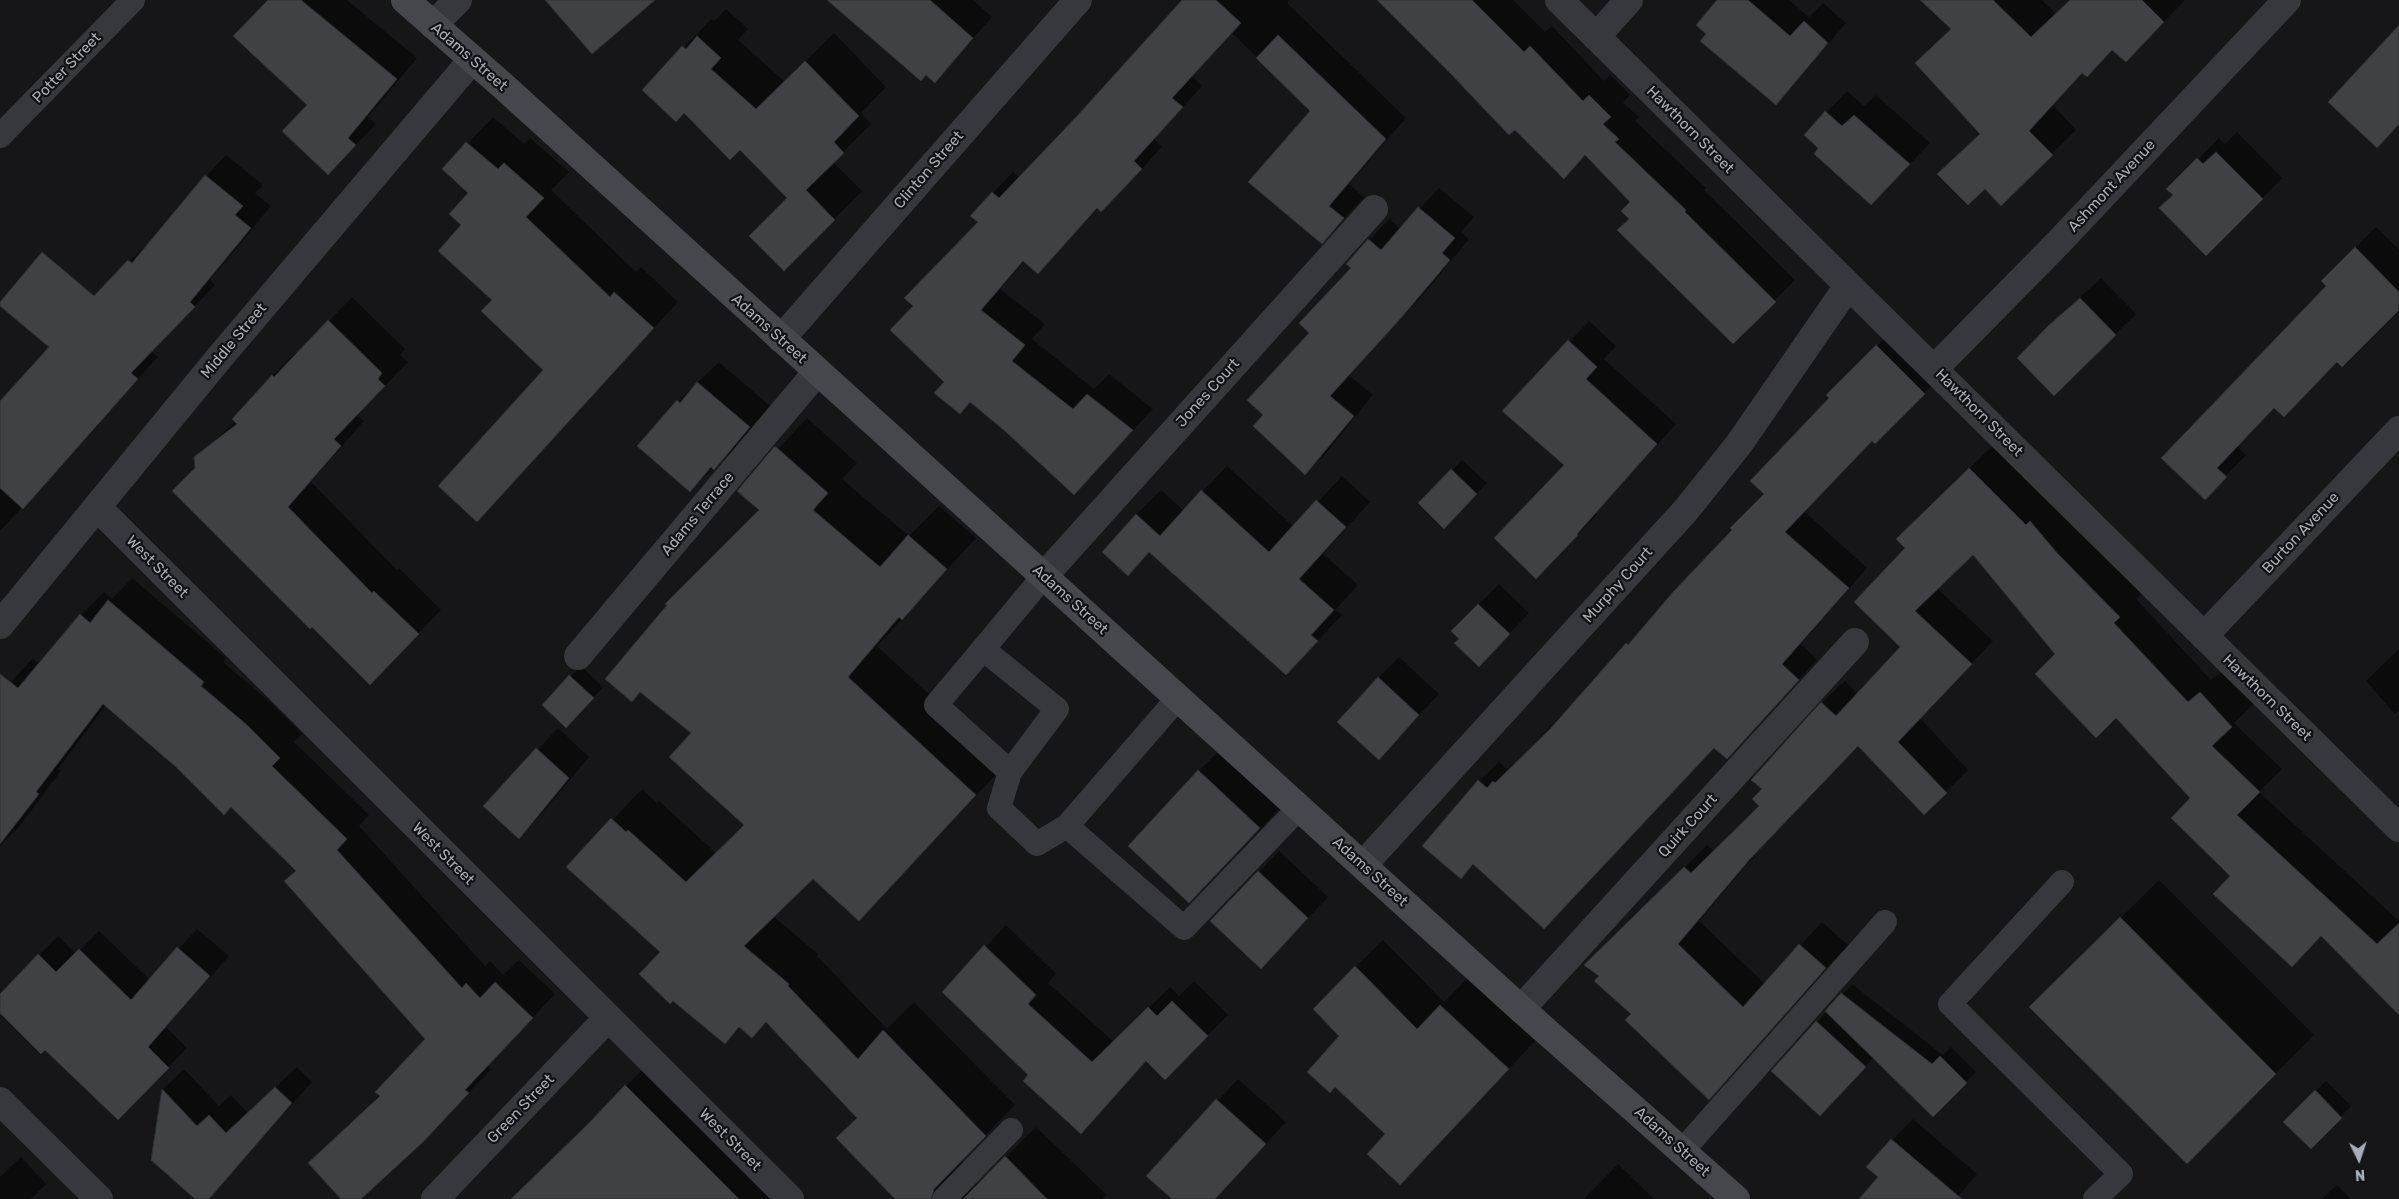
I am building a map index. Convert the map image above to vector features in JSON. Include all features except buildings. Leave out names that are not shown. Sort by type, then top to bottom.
[{"type":"street","name":"Adams Street","points":[[406,0],[1299,808],[1736,1199]]},
{"type":"street","points":[[433,25],[458,0]]},
{"type":"street","name":"Clinton Street","points":[[781,339],[1078,0]]},
{"type":"street","name":"Hawthorn Street","points":[[1558,0],[2399,828]]},
{"type":"street","points":[[1596,37],[1629,0]]},
{"type":"street","name":"Ashmont Avenue","points":[[1934,369],[2058,243],[2287,0]]},
{"type":"street","name":"Middle Street","points":[[0,625],[227,350],[472,60]]},
{"type":"street","name":"Jones Court","points":[[1043,577],[1374,209]]},
{"type":"street","name":"Murphy Court","points":[[1363,865],[1686,510],[1739,444],[1848,286]]},
{"type":"street","name":"Adams Terrace","points":[[578,656],[817,372]]},
{"type":"street","name":"Burton Avenue","points":[[2204,636],[2399,430]]},
{"type":"street","name":"West Street","points":[[97,507],[790,1199]]},
{"type":"street","name":"Quirk Court","points":[[1522,1009],[1855,642]]},
{"type":"street","name":"Green Street","points":[[438,1198],[608,1018]]},
{"type":"street","points":[[0,1101],[99,1199]]},
{"type":"lane","name":"Potter Street","points":[[0,136],[133,0]]},
{"type":"lane","points":[[1010,772],[936,705],[1043,577]]},
{"type":"lane","points":[[983,650],[1057,709],[1010,772],[999,808],[1037,844],[1068,826],[1178,698]]},
{"type":"lane","points":[[1068,826],[1184,928],[1299,808]]},
{"type":"lane","points":[[2062,882],[1950,1004],[2121,1174],[2095,1199]]},
{"type":"lane","points":[[1682,1151],[1885,922]]},
{"type":"lane","points":[[944,1199],[1011,1130]]}]
